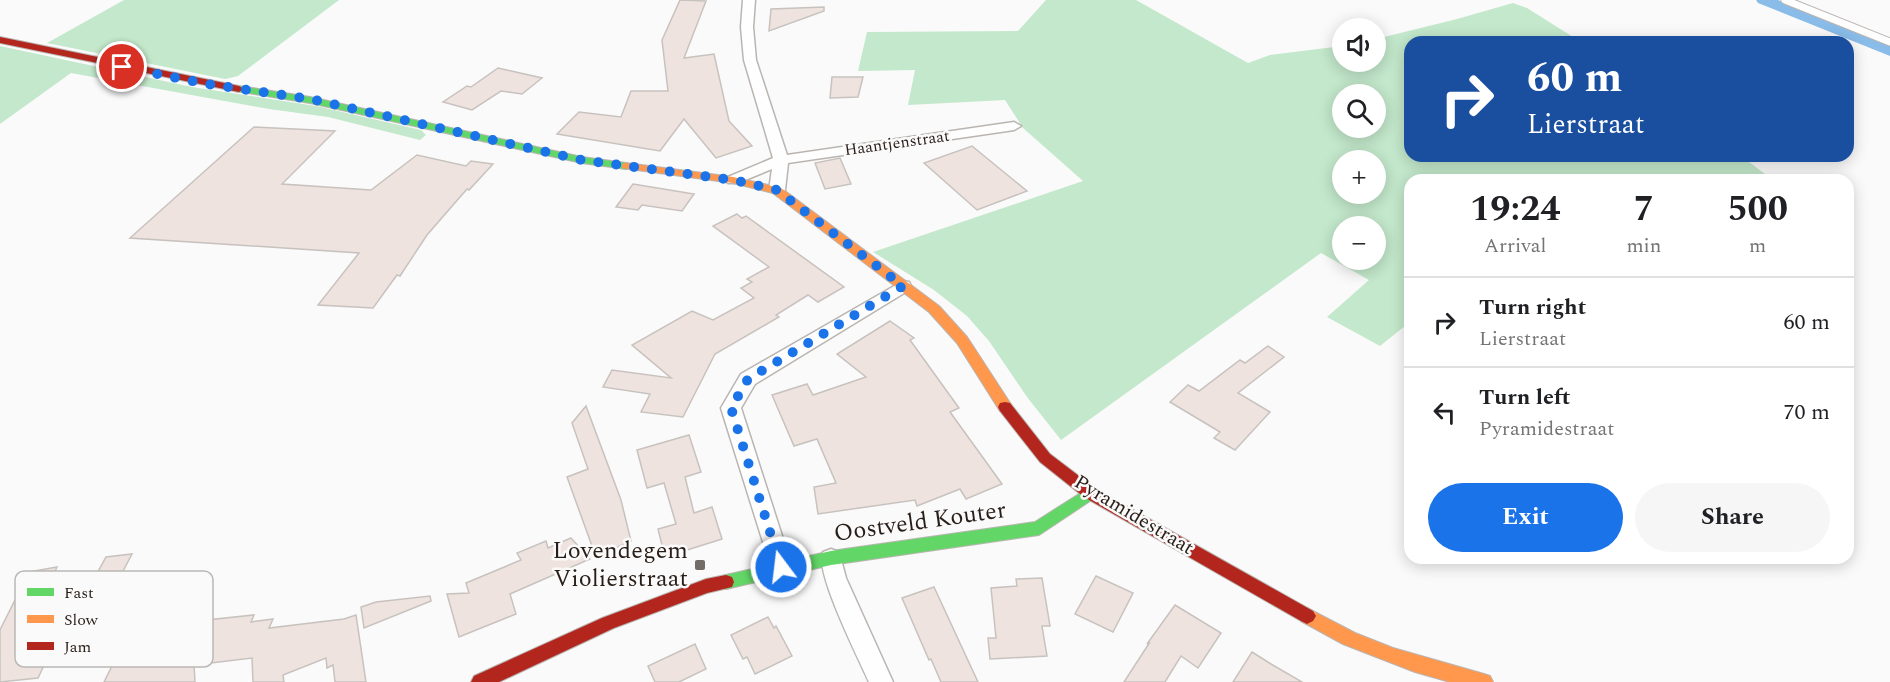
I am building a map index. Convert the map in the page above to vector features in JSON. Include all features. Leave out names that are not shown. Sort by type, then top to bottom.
[{"type":"street","points":[[749,0],[747,27],[750,60],[781,160],[777,190]]},
{"type":"street","name":"Pyramidestraat","points":[[0,40],[207,84],[310,99],[582,160],[733,180],[777,190],[934,309],[962,340],[1002,403],[1045,458],[1090,493],[1238,575],[1333,632],[1391,657],[1432,670],[1484,682]]},
{"type":"street","name":"Haantjenstraat","points":[[781,160],[1014,126]]},
{"type":"street","points":[[733,180],[781,160]]},
{"type":"street","points":[[781,567],[731,408],[748,379],[903,286]]},
{"type":"street","name":"Oostveld Kouter","points":[[480,682],[608,623],[706,586],[781,567],[831,558],[1039,528],[1090,493]]},
{"type":"street","points":[[831,558],[835,578],[881,682]]},
{"type":"lane","points":[[1785,0],[1890,42]]},
{"type":"green space","points":[[124,0],[339,0],[238,76],[225,79],[47,43]]},
{"type":"green space","points":[[1046,0],[1136,0],[1248,63],[1270,55],[1332,47],[1332,72],[1386,72],[1386,37],[1513,3],[1527,8],[1571,36],[1404,36],[1404,162],[1749,162],[1765,174],[1404,174],[1404,327],[1380,346],[1327,317],[1369,280],[1351,270],[1386,270],[1386,216],[1332,216],[1332,259],[1321,253],[1061,440],[1027,397],[989,341],[967,316],[934,290],[873,252],[1083,181],[1023,128],[1005,100],[908,105],[915,70],[858,71],[867,32],[1018,31]]},
{"type":"green space","points":[[0,46],[192,87],[316,106],[421,130],[426,135],[420,140],[328,117],[269,109],[71,73],[0,124]]},
{"type":"building","points":[[680,0],[706,1],[684,58],[714,54],[729,121],[752,146],[716,158],[684,119],[660,151],[557,134],[579,112],[621,117],[631,91],[668,91],[662,40]]},
{"type":"building","points":[[824,7],[824,11],[769,31],[771,9]]},
{"type":"building","points":[[498,68],[542,78],[522,94],[501,91],[472,110],[443,102],[467,86],[471,87]]},
{"type":"building","points":[[832,77],[863,77],[858,97],[830,98]]},
{"type":"building","points":[[254,127],[335,131],[282,184],[371,190],[417,155],[466,166],[471,161],[493,164],[469,190],[467,189],[427,235],[400,276],[397,275],[373,308],[318,305],[359,253],[130,238]]},
{"type":"building","points":[[972,146],[1027,191],[977,210],[924,163]]},
{"type":"building","points":[[840,158],[851,184],[825,189],[815,163]]},
{"type":"building","points":[[633,184],[694,194],[682,211],[642,205],[638,210],[616,207]]},
{"type":"building","points":[[737,214],[742,218],[746,216],[844,287],[818,302],[808,295],[776,315],[779,317],[715,354],[683,417],[641,412],[650,394],[603,387],[612,370],[671,378],[632,345],[692,311],[713,320],[754,298],[741,288],[752,282],[747,279],[769,267],[713,226]]},
{"type":"building","points":[[890,321],[914,338],[910,340],[959,408],[950,412],[1002,484],[966,499],[960,489],[917,506],[915,500],[818,514],[814,487],[836,483],[817,439],[794,446],[772,395],[807,384],[813,395],[866,377],[837,354]]},
{"type":"building","points":[[1268,346],[1284,357],[1238,393],[1270,412],[1235,450],[1214,438],[1220,432],[1170,402],[1188,385],[1199,391],[1240,360],[1245,363]]},
{"type":"building","points":[[586,406],[621,500],[631,541],[596,557],[567,477],[588,469],[572,423]]},
{"type":"building","points":[[689,435],[701,472],[685,477],[694,513],[712,507],[722,539],[665,557],[658,529],[676,524],[664,483],[647,488],[637,450]]},
{"type":"building","points":[[571,538],[590,559],[510,594],[516,614],[459,637],[447,594],[469,593],[466,583],[521,560],[517,553],[546,541],[548,548]]},
{"type":"building","points":[[132,554],[123,571],[98,571],[106,557]]},
{"type":"building","points":[[57,567],[55,571],[35,571]]},
{"type":"building","points":[[1096,576],[1133,593],[1113,632],[1075,614]]},
{"type":"building","points":[[1042,578],[1050,626],[1042,626],[1047,656],[990,659],[988,638],[996,638],[991,588],[1017,586],[1016,579]]},
{"type":"building","points":[[934,587],[978,682],[941,682],[931,659],[929,660],[902,598]]},
{"type":"building","points":[[430,596],[431,601],[364,628],[361,607],[376,602]]},
{"type":"building","points":[[15,600],[15,667],[43,667],[38,678],[0,682],[0,630]]},
{"type":"building","points":[[1175,605],[1221,633],[1198,668],[1181,656],[1165,682],[1124,682],[1150,642],[1147,644]]},
{"type":"building","points":[[254,615],[251,622],[273,619],[269,628],[344,619],[356,615],[366,682],[335,682],[333,665],[327,668],[326,658],[283,675],[284,682],[253,682],[252,658],[213,663],[213,619]]},
{"type":"building","points":[[768,617],[774,628],[776,626],[792,656],[755,674],[747,657],[743,659],[731,635]]},
{"type":"building","points":[[695,644],[706,669],[679,682],[655,682],[648,666]]},
{"type":"building","points":[[1252,652],[1271,664],[1302,682],[1233,682]]},
{"type":"building","points":[[112,667],[194,667],[195,682],[104,682]]},
{"type":"waterway","points":[[1764,0],[1853,36]]},
{"type":"waterway","points":[[1854,36],[1890,51]]},
{"type":"traffic: fast","points":[[239,89],[310,100],[582,160],[626,166]]},
{"type":"traffic: fast","points":[[726,582],[831,558],[1039,528],[1090,493]]},
{"type":"traffic: slow","points":[[626,166],[733,180],[777,190],[934,309],[962,340],[1005,407]]},
{"type":"traffic: slow","points":[[1307,616],[1371,648],[1438,671],[1484,682]]},
{"type":"traffic: jam","points":[[0,40],[239,89]]},
{"type":"traffic: jam","points":[[1005,407],[1045,458],[1090,493],[1307,616]]},
{"type":"traffic: jam","points":[[480,682],[608,623],[706,586],[726,582]]},
{"type":"place","name":"Lovendegem Violierstraat","points":[[700,565]]},
{"type":"route","points":[[122,67],[207,84],[310,99],[582,160],[733,180],[777,190],[903,286],[884,300],[748,379],[731,408],[781,567]]}]
